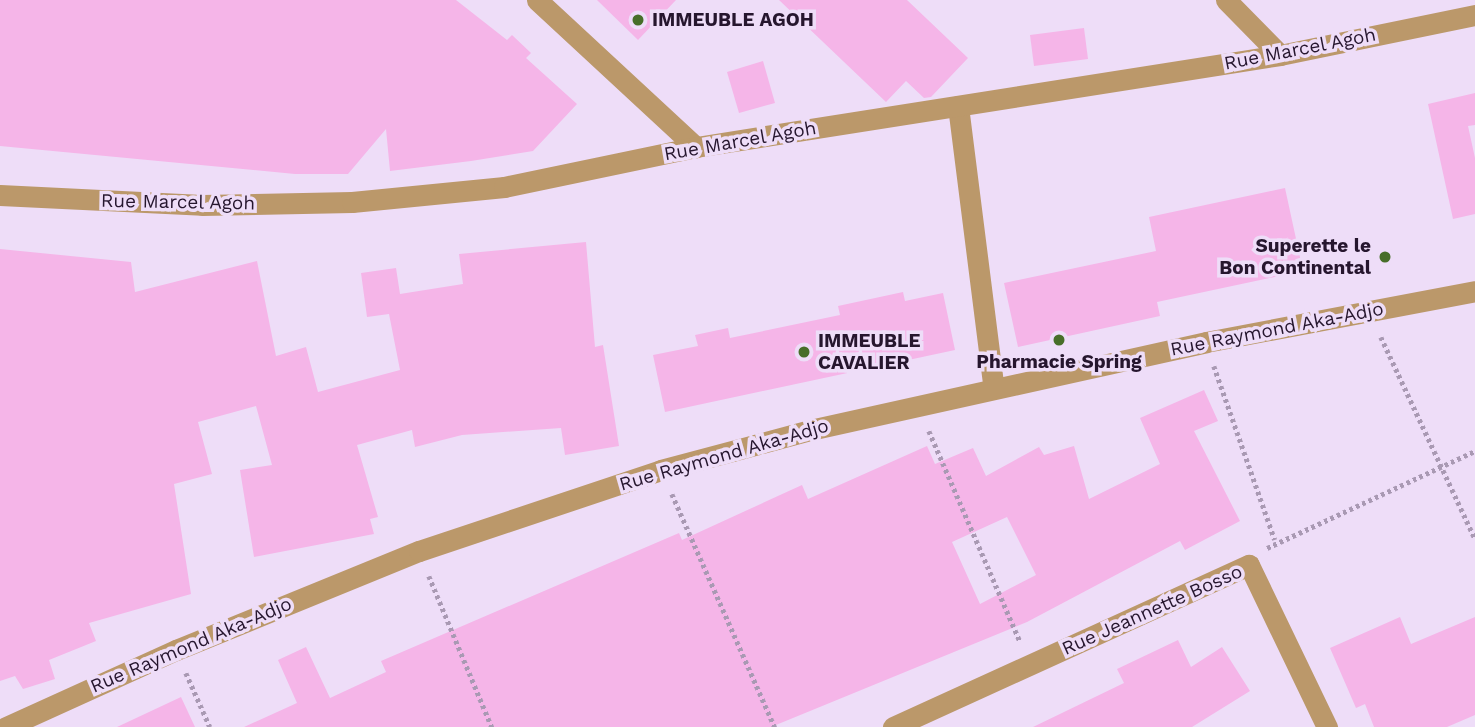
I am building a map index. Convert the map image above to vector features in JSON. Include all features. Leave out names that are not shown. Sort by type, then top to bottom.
[{"type":"street","points":[[537,0],[696,147]]},
{"type":"street","points":[[1226,0],[1280,55]]},
{"type":"street","name":"Rue Marcel Agoh","points":[[0,195],[202,205],[352,202],[504,187],[696,147],[1280,55],[1475,15]]},
{"type":"street","points":[[958,106],[994,389]]},
{"type":"street","name":"Rue Raymond Aka-Adjo","points":[[6,727],[176,650],[419,551],[661,470],[918,406],[1206,342],[1475,291]]},
{"type":"street","name":"Rue Jeannette Bosso","points":[[893,727],[1249,565],[1327,727]]},
{"type":"path","points":[[1368,312],[1442,464],[1475,539]]},
{"type":"path","points":[[1206,342],[1275,540]]},
{"type":"path","points":[[918,406],[1030,665]]},
{"type":"path","points":[[1249,565],[1275,540],[1475,451]]},
{"type":"path","points":[[661,470],[775,727]]},
{"type":"path","points":[[419,551],[492,727]]},
{"type":"path","points":[[176,650],[210,727]]},
{"type":"building","points":[[0,0],[456,0],[507,40],[512,35],[531,53],[526,58],[577,104],[533,151],[390,171],[386,129],[348,174],[295,174],[0,146]]},
{"type":"building","name":"IMMEUBLE AGOH","points":[[597,0],[676,0],[638,40]]},
{"type":"building","points":[[779,0],[907,0],[968,58],[931,97],[924,98],[906,81],[886,102]]},
{"type":"building","points":[[1084,28],[1088,59],[1034,66],[1030,35]]},
{"type":"building","points":[[763,61],[775,103],[739,113],[727,72]]},
{"type":"building","points":[[1475,93],[1475,125],[1468,126],[1475,158],[1475,214],[1453,219],[1428,104]]},
{"type":"building","points":[[1285,188],[1303,271],[1157,302],[1160,316],[1018,347],[1004,283],[1156,251],[1149,217]]},
{"type":"building","points":[[586,242],[595,347],[603,345],[619,446],[565,455],[561,428],[462,435],[415,447],[412,430],[357,445],[378,517],[370,519],[374,534],[254,557],[240,470],[272,465],[256,406],[198,422],[212,474],[174,484],[191,594],[89,623],[96,641],[49,660],[55,679],[23,689],[15,676],[0,681],[0,249],[131,262],[135,292],[257,261],[276,356],[306,347],[318,392],[400,370],[389,314],[367,317],[361,273],[396,268],[400,294],[463,284],[459,254]]},
{"type":"building","name":"IMMEUBLE CAVALIER","points":[[903,292],[905,301],[943,293],[955,350],[665,412],[653,355],[698,346],[695,335],[728,328],[730,338],[840,315],[838,306]]},
{"type":"building","points":[[1204,390],[1218,421],[1194,431],[1240,521],[1185,550],[1180,541],[1027,622],[771,727],[244,727],[297,703],[278,660],[306,647],[330,698],[386,672],[381,661],[679,533],[682,540],[802,485],[808,499],[927,446],[935,464],[973,448],[986,476],[1039,447],[1044,455],[1074,446],[1089,499],[1160,464],[1140,418]],"holes":[[[1007,517],[1036,575],[980,604],[952,542]]]},
{"type":"building","points":[[1400,617],[1411,644],[1475,617],[1475,715],[1447,727],[1374,727],[1365,704],[1356,708],[1330,648]]},
{"type":"building","points":[[1178,640],[1191,667],[1222,647],[1250,691],[1192,727],[1033,727],[1124,683],[1117,669]]},
{"type":"building","points":[[181,697],[195,727],[117,727]]},
{"type":"place","name":"IMMEUBLE AGOH","points":[[638,20]]},
{"type":"place","name":"Superette le Bon Continental","points":[[1385,257]]},
{"type":"place","name":"Pharmacie Spring","points":[[1059,340]]},
{"type":"place","name":"IMMEUBLE CAVALIER","points":[[804,352]]}]
